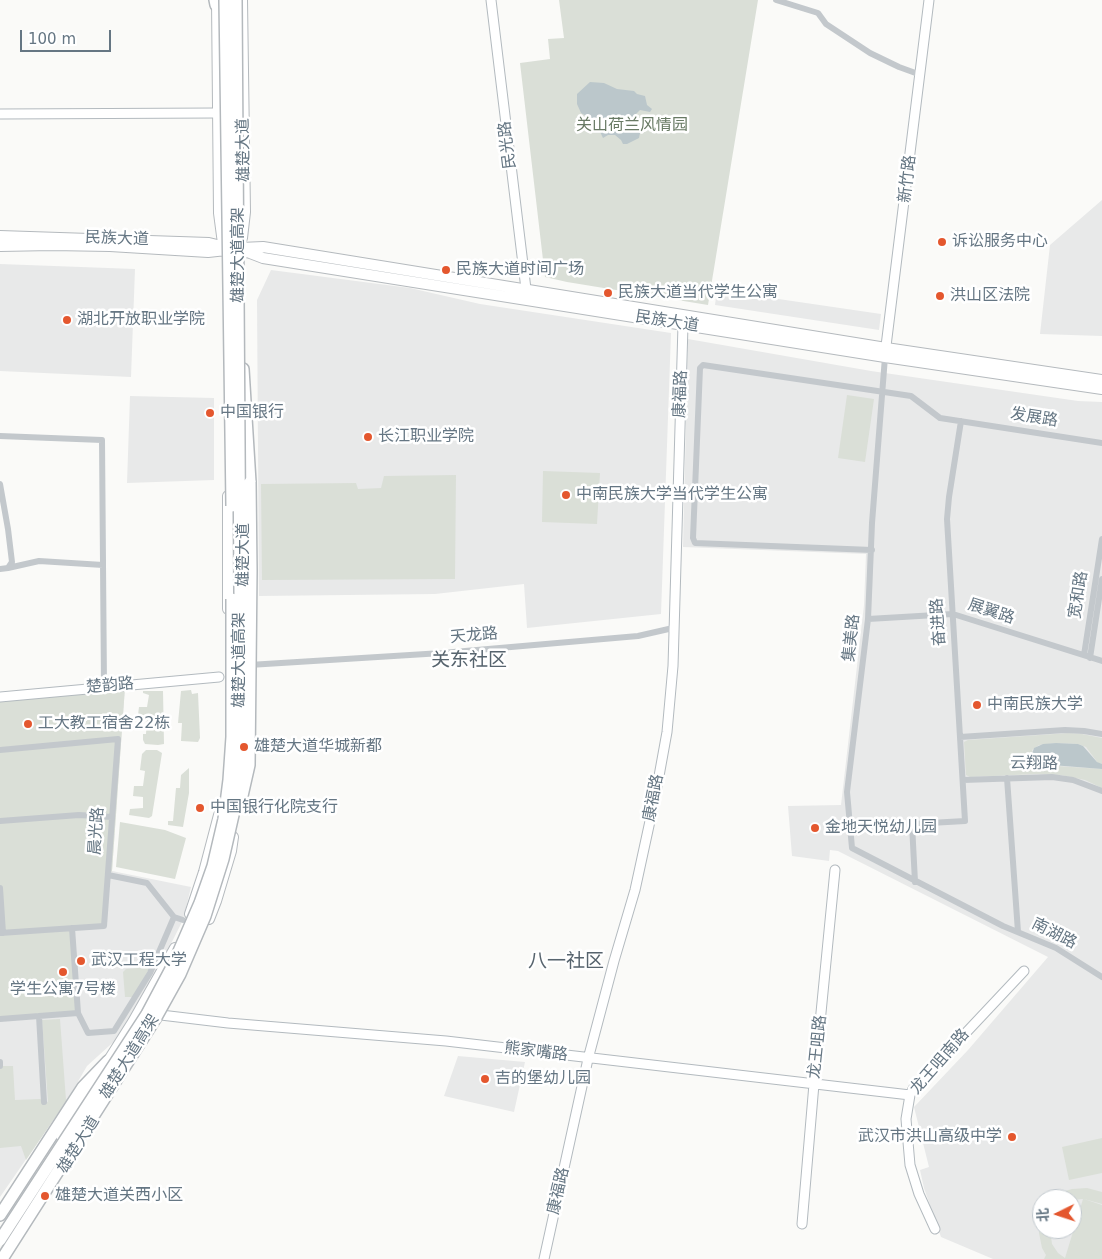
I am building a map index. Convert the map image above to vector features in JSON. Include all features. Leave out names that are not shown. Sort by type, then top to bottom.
[{"type":"highway","name":"雄楚大道高架","points":[[2,1259],[155,1019],[180,974],[205,916],[223,858],[233,815],[241,739],[236,0]]},
{"type":"highway","name":"雄楚大道高架","points":[[0,1240],[147,1014],[173,965],[200,903],[213,866],[224,818],[232,737],[230,327],[218,1]]},
{"type":"highway","points":[[223,858],[241,804],[249,765],[250,482],[243,369]]},
{"type":"highway","points":[[0,1215],[83,1087],[108,1061]]},
{"type":"main road","name":"雄楚大道","points":[[0,1230],[39,1172],[148,998],[182,933],[204,872],[218,819],[226,775],[228,740],[228,479],[233,249],[244,212],[242,0]]},
{"type":"main road","name":"雄楚大道","points":[[7,1259],[161,1015],[195,953],[216,902],[231,851],[242,782],[245,742],[243,369],[233,249],[219,213],[218,1]]},
{"type":"main road","name":"民族大道","points":[[0,236],[209,243],[263,258],[683,324],[1102,380]]},
{"type":"main road","name":"民族大道","points":[[0,246],[52,245],[208,252],[263,246],[526,289],[1102,389]]},
{"type":"main road","points":[[182,933],[186,928],[193,926],[200,933],[200,941]]},
{"type":"street","name":"民光路","points":[[491,0],[526,289]]},
{"type":"street","points":[[776,0],[818,14],[826,24],[870,53],[921,75]]},
{"type":"street","name":"新竹路","points":[[885,352],[929,0]]},
{"type":"street","points":[[0,114],[218,113]]},
{"type":"street","name":"康福路","points":[[544,1259],[588,1059],[635,890],[667,732],[673,666],[683,324]]},
{"type":"street","name":"集美路","points":[[885,352],[868,619],[847,792],[852,848],[915,882]]},
{"type":"street","name":"发展路","points":[[872,550],[695,543],[693,538],[700,368],[703,365],[911,396],[940,418],[1102,443]]},
{"type":"street","name":"奋进路","points":[[915,882],[912,824],[965,821],[947,511],[961,421]]},
{"type":"street","points":[[0,436],[102,440],[104,686]]},
{"type":"street","points":[[0,484],[12,562],[8,568]]},
{"type":"street","name":"宽和路","points":[[1087,656],[1102,539]]},
{"type":"street","points":[[0,569],[39,561],[103,564]]},
{"type":"street","name":"宽和路","points":[[1087,656],[1102,579]]},
{"type":"street","name":"展翼路","points":[[868,619],[953,614],[1102,661]]},
{"type":"street","name":"天龙路","points":[[246,665],[442,653],[638,636],[673,628]]},
{"type":"street","name":"楚韵路","points":[[0,697],[219,677]]},
{"type":"street","points":[[960,737],[1065,730],[1102,734]]},
{"type":"street","name":"晨光路","points":[[0,750],[118,739],[104,926],[72,928]]},
{"type":"street","points":[[1007,778],[1018,932]]},
{"type":"street","name":"云翔路","points":[[963,780],[1060,778],[1080,782],[1102,792]]},
{"type":"street","points":[[0,821],[79,815],[112,817]]},
{"type":"street","name":"龙王咀路","points":[[802,1224],[835,870]]},
{"type":"street","points":[[108,875],[147,883],[174,917],[183,920]]},
{"type":"street","name":"南湖路","points":[[915,882],[1018,932],[1056,948],[1102,977]]},
{"type":"street","points":[[0,888],[2,933],[72,928],[78,1014],[88,1032],[114,1031],[150,973],[174,917]]},
{"type":"street","name":"龙王咀南路","points":[[936,1229],[919,1194],[910,1165],[906,1119],[910,1095],[913,1089],[1024,971]]},
{"type":"street","points":[[0,1019],[78,1014]]},
{"type":"street","name":"熊家嘴路","points":[[161,1015],[228,1023],[446,1042],[910,1095]]},
{"type":"street","points":[[39,1016],[44,1102]]},
{"type":"shaded area","points":[[590,82],[604,83],[617,89],[634,91],[645,96],[647,105],[652,109],[650,112],[640,110],[636,114],[636,123],[640,133],[639,138],[623,144],[615,135],[608,135],[603,138],[595,121],[581,113],[577,104],[577,94]]},
{"type":"shaded area","points":[[1102,200],[1102,336],[1040,334],[1050,245]]},
{"type":"shaded area","name":"湖北开放职业学院","points":[[0,264],[135,269],[131,377],[0,371]]},
{"type":"shaded area","points":[[271,270],[410,288],[480,304],[671,333],[661,614],[527,628],[524,584],[435,594],[259,596],[257,300]]},
{"type":"shaded area","points":[[717,290],[881,314],[879,330],[715,305]]},
{"type":"shaded area","name":"中南民族大学","points":[[688,339],[871,371],[1078,401],[1102,402],[1102,1259],[993,1259],[941,1237],[924,1188],[920,1170],[929,1167],[914,1107],[968,1050],[1048,957],[838,851],[830,850],[829,861],[792,856],[788,806],[841,805],[864,605],[866,554],[683,547]]},
{"type":"shaded area","points":[[130,396],[214,398],[214,480],[127,483]]},
{"type":"shaded area","name":"武汉工程大学","points":[[125,687],[112,871],[191,887],[183,920],[141,1003],[120,1036],[87,1066],[69,1097],[0,1197],[0,701]]},
{"type":"shaded area","points":[[1056,743],[1083,746],[1097,762],[1102,764],[1102,769],[1039,764],[1032,754],[1034,748],[1043,744]]},
{"type":"shaded area","name":"吉的堡幼儿园","points":[[458,1056],[525,1062],[514,1112],[444,1096]]},
{"type":"green space","name":"关山荷兰风情园","points":[[559,0],[758,0],[708,305],[545,277],[520,63],[550,59],[548,39],[564,38]]},
{"type":"green space","points":[[847,395],[874,399],[865,462],[838,458]]},
{"type":"green space","points":[[543,471],[600,473],[597,524],[542,522]]},
{"type":"green space","points":[[456,475],[455,579],[262,580],[261,484],[356,483],[358,489],[381,488],[384,476]]},
{"type":"green space","points":[[125,687],[112,871],[108,876],[104,926],[72,928],[78,1013],[0,1019],[0,701]]},
{"type":"green space","points":[[191,690],[192,694],[198,693],[200,738],[198,742],[181,741],[182,723],[178,723],[181,691]]},
{"type":"green space","points":[[143,691],[163,691],[164,744],[145,744],[143,740],[143,734],[146,734],[147,716],[138,715],[139,707],[147,707],[149,695],[143,693]]},
{"type":"green space","points":[[1069,733],[1102,738],[1102,764],[1098,763],[1086,747],[1078,744],[1056,743],[1039,745],[1032,750],[1034,757],[1042,765],[1102,769],[1102,788],[1085,780],[1061,775],[1037,774],[970,777],[966,775],[964,742],[968,740]]},
{"type":"green space","points":[[146,750],[157,750],[162,753],[152,816],[149,818],[129,815],[130,809],[143,808],[143,797],[133,796],[134,786],[143,786],[145,771],[140,770],[142,754]]},
{"type":"green space","points":[[189,768],[189,793],[183,827],[168,825],[168,821],[173,821],[176,788],[180,788],[181,775]]},
{"type":"green space","points":[[120,822],[165,830],[186,838],[175,879],[116,867]]},
{"type":"green space","points":[[150,967],[133,997],[125,997],[123,972],[126,969]]},
{"type":"green space","points":[[60,1019],[66,1100],[69,1097],[26,1160],[21,1146],[0,1148],[0,1066],[13,1066],[15,1100],[40,1099],[48,1102],[42,1020]]},
{"type":"green space","points":[[1102,1138],[1102,1173],[1069,1180],[1062,1147]]},
{"type":"green space","points":[[1087,1188],[1102,1192],[1102,1204],[1084,1199],[1102,1205],[1102,1259],[1044,1259],[1046,1255],[1040,1239],[1051,1239],[1052,1244],[1058,1253],[1065,1258],[1071,1239],[1082,1239],[1082,1189],[1072,1189]]},
{"type":"place","name":"诉讼服务中心","points":[[942,242]]},
{"type":"place","name":"民族大道时间广场","points":[[446,270]]},
{"type":"place","name":"民族大道当代学生公寓","points":[[608,293]]},
{"type":"place","name":"洪山区法院","points":[[940,296]]},
{"type":"place","name":"湖北开放职业学院","points":[[67,320]]},
{"type":"place","name":"中国银行","points":[[210,413]]},
{"type":"place","name":"长江职业学院","points":[[368,437]]},
{"type":"place","name":"中南民族大学当代学生公寓","points":[[566,495]]},
{"type":"place","name":"中南民族大学","points":[[977,705]]},
{"type":"place","name":"工大教工宿舍22栋","points":[[28,724]]},
{"type":"place","name":"雄楚大道华城新都","points":[[244,747]]},
{"type":"place","name":"中国银行化院支行","points":[[200,808]]},
{"type":"place","name":"金地天悦幼儿园","points":[[815,828]]},
{"type":"place","name":"武汉工程大学","points":[[81,961]]},
{"type":"place","name":"学生公寓7号楼","points":[[63,972]]},
{"type":"place","name":"吉的堡幼儿园","points":[[485,1079]]},
{"type":"place","name":"武汉市洪山高级中学","points":[[1012,1137]]},
{"type":"place","name":"雄楚大道关西小区","points":[[45,1196]]},
{"type":"district","name":"关东社区","points":[[469,661]]},
{"type":"district","name":"八一社区","points":[[566,962]]}]
